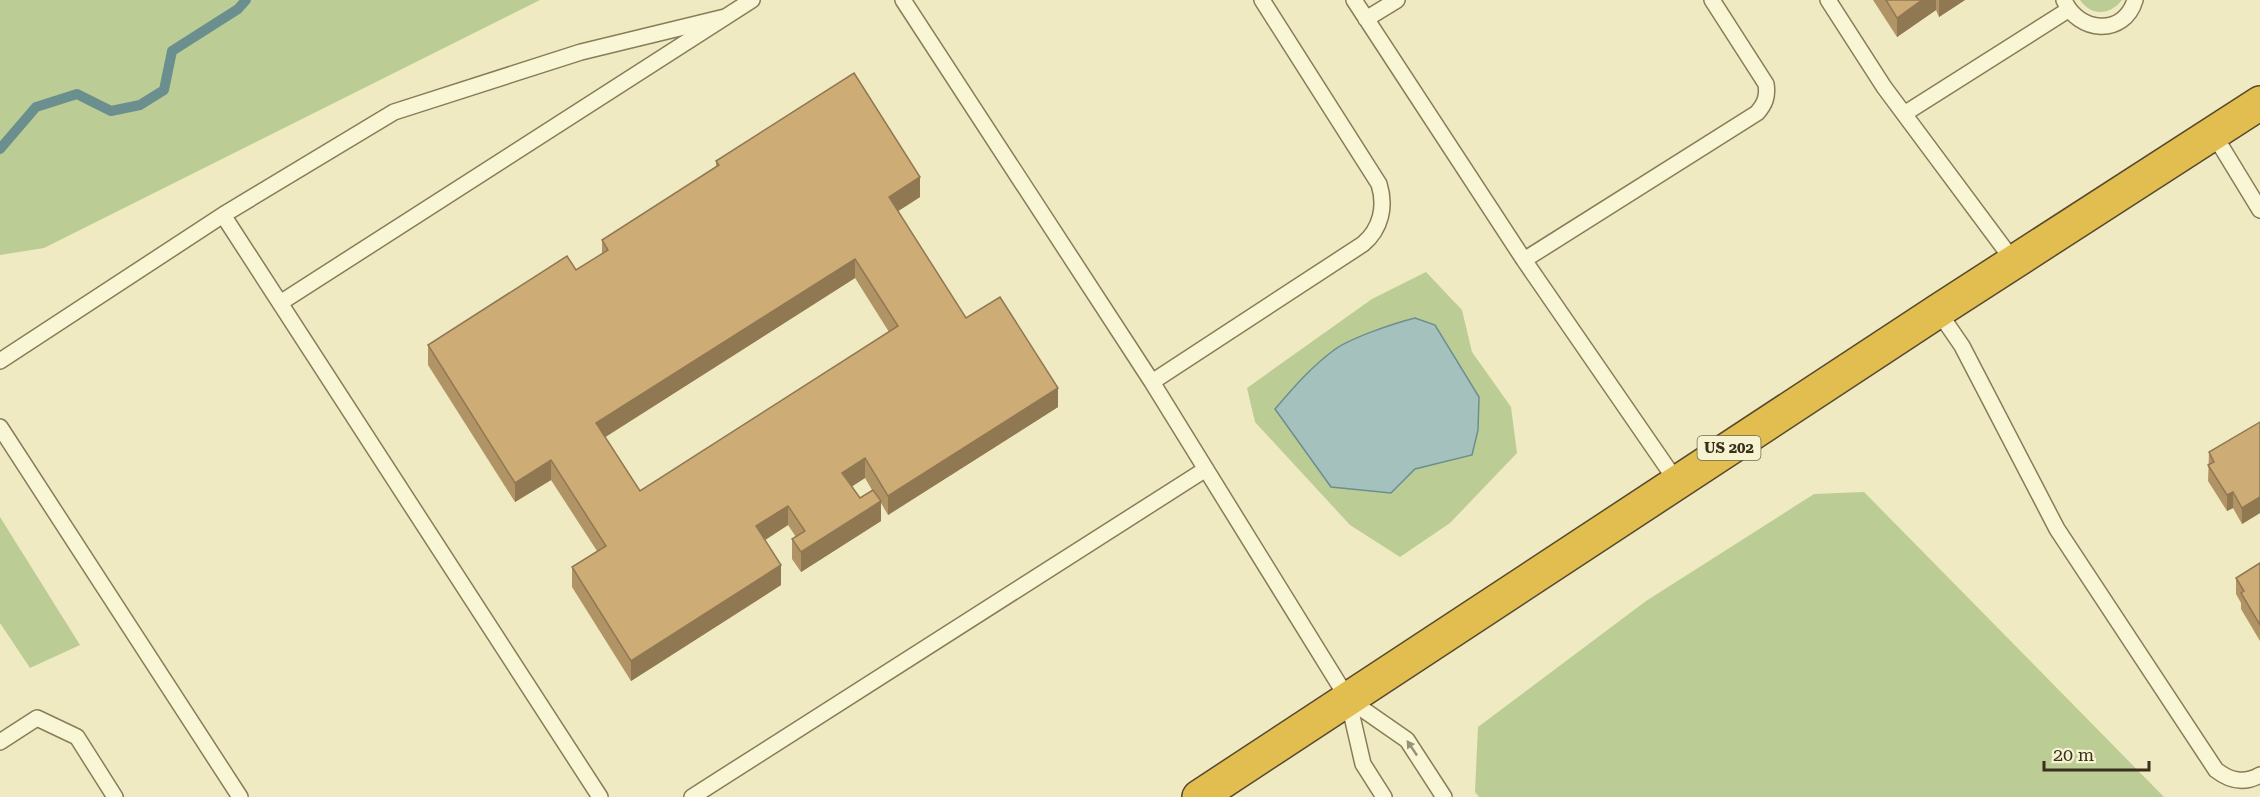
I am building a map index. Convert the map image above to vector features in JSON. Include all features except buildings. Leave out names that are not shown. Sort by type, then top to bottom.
[{"type":"highway","name":"US 202","points":[[1199,797],[1938,311],[2260,103]]},
{"type":"lane","points":[[280,303],[752,0]]},
{"type":"lane","points":[[903,0],[1152,382],[1348,699],[1363,764],[1384,797]]},
{"type":"lane","points":[[1152,382],[1363,244],[1370,238],[1380,220],[1383,201],[1379,184],[1262,0]]},
{"type":"lane","points":[[1354,0],[1524,260],[1677,482]]},
{"type":"lane","points":[[1366,19],[1397,0]]},
{"type":"lane","points":[[1524,260],[1683,162],[1761,108],[1766,98],[1766,84],[1712,0]]},
{"type":"lane","points":[[1828,0],[1904,114],[2015,263]]},
{"type":"lane","points":[[1904,114],[2066,5],[2079,20],[2091,26],[2105,26],[2127,15],[2135,0]]},
{"type":"lane","points":[[0,361],[223,215],[394,112],[581,52],[725,17]]},
{"type":"lane","points":[[2213,134],[2260,210]]},
{"type":"lane","points":[[223,215],[600,797]]},
{"type":"lane","points":[[1938,311],[1962,346],[2057,529],[2216,770],[2224,777],[2234,780],[2245,781],[2260,775]]},
{"type":"lane","points":[[0,427],[240,797]]},
{"type":"lane","points":[[692,797],[1206,469]]},
{"type":"lane","points":[[1348,699],[1407,740],[1444,797]]},
{"type":"lane","points":[[0,742],[37,718],[77,736],[116,797]]},
{"type":"green space","points":[[0,0],[540,0],[44,248],[0,255]]},
{"type":"green space","points":[[2080,0],[2122,0],[2112,9],[2101,12],[2090,9]]},
{"type":"green space","points":[[1426,272],[1462,310],[1472,352],[1511,407],[1517,453],[1450,523],[1400,557],[1350,525],[1255,422],[1247,388],[1372,299]]},
{"type":"green space","points":[[1864,492],[2164,797],[1479,797],[1475,792],[1478,727],[1646,601],[1814,494]]},
{"type":"green space","points":[[0,517],[80,645],[30,668],[0,623]]},
{"type":"water","points":[[1415,318],[1435,325],[1479,397],[1478,430],[1472,455],[1415,469],[1391,493],[1331,487],[1275,409],[1310,371],[1341,345],[1385,327]]},
{"type":"waterway","points":[[0,149],[36,107],[77,94],[111,111],[140,105],[164,90],[172,51],[238,9],[246,0]]}]
